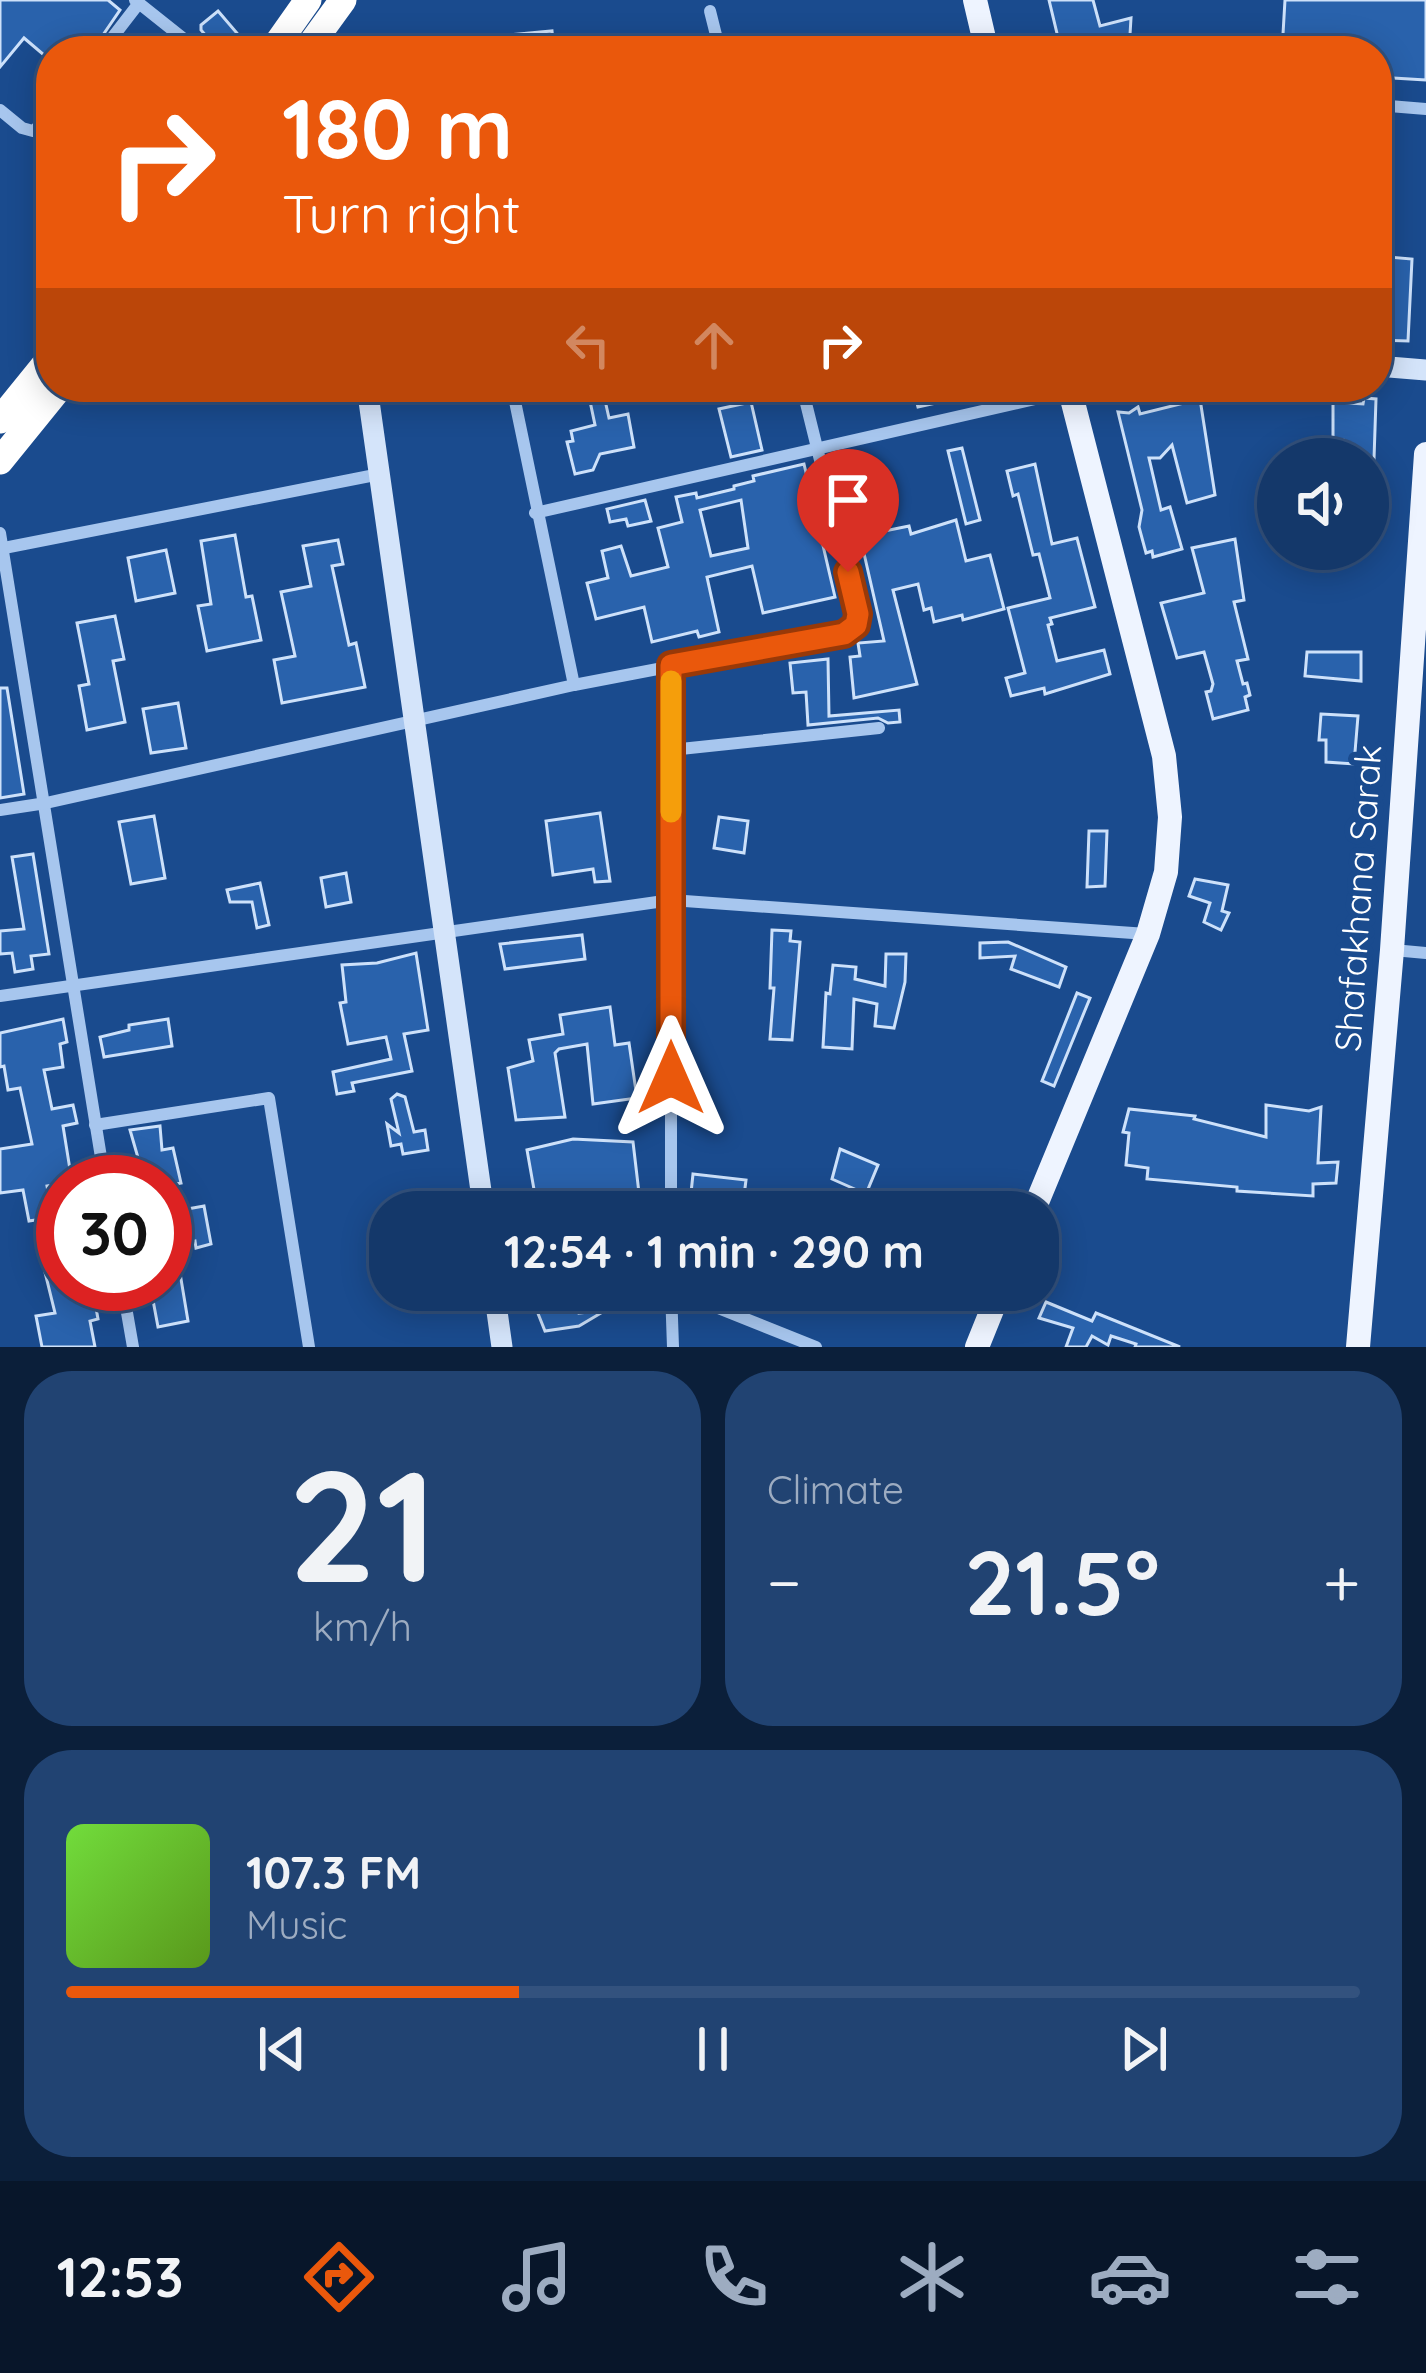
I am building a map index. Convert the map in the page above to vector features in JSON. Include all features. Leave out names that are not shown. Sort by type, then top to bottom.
[{"type":"highway","points":[[293,36],[308,0]]},
{"type":"highway","points":[[302,36],[343,0]]},
{"type":"highway","points":[[0,420],[36,376]]},
{"type":"highway","points":[[0,461],[48,402]]},
{"type":"main road","points":[[975,0],[983,36]]},
{"type":"main road","points":[[1042,1191],[1148,934],[1166,872],[1169,817],[1164,756],[1072,402]]},
{"type":"main road","name":"Shafakhana Sarak","points":[[1358,1347],[1392,950],[1426,454]]},
{"type":"main road","points":[[976,1347],[991,1311]]},
{"type":"street","points":[[113,36],[137,2],[180,36]]},
{"type":"street","points":[[710,11],[716,36]]},
{"type":"street","points":[[1392,106],[1426,109]]},
{"type":"street","points":[[0,110],[22,128],[36,128]]},
{"type":"street","points":[[1392,367],[1426,370]]},
{"type":"street","points":[[369,402],[481,1191]]},
{"type":"street","points":[[515,402],[574,685]]},
{"type":"street","points":[[0,810],[574,685],[844,634],[856,625],[858,614],[806,402]]},
{"type":"street","points":[[535,513],[1013,402]]},
{"type":"street","points":[[4,548],[381,474]]},
{"type":"street","points":[[0,533],[100,1155]]},
{"type":"street","points":[[671,665],[671,1191]]},
{"type":"street","points":[[671,750],[878,728]]},
{"type":"street","points":[[0,996],[670,900],[1148,934]]},
{"type":"street","points":[[1392,950],[1426,953]]},
{"type":"street","points":[[95,1125],[268,1098],[309,1347]]},
{"type":"street","points":[[127,1311],[133,1347]]},
{"type":"street","points":[[497,1311],[502,1347]]},
{"type":"street","points":[[672,1311],[673,1347]]},
{"type":"street","points":[[725,1311],[816,1347]]},
{"type":"building","points":[[0,0],[108,0],[120,10],[102,36],[36,36],[36,48],[24,38],[0,67]]},
{"type":"building","points":[[1049,0],[1093,0],[1100,26],[1131,18],[1130,36],[1058,36]]},
{"type":"building","points":[[1285,0],[1426,0],[1426,80],[1392,78],[1392,36],[1283,36]]},
{"type":"building","points":[[218,11],[239,36],[206,36],[201,25]]},
{"type":"building","points":[[552,31],[552,36],[497,36]]},
{"type":"building","points":[[1392,257],[1412,259],[1408,341],[1392,340]]},
{"type":"building","points":[[590,402],[605,402],[609,418],[628,414],[634,447],[600,454],[593,470],[575,474],[567,442],[573,441],[571,431],[595,425]]},
{"type":"building","points":[[751,402],[762,450],[731,457],[719,409]]},
{"type":"building","points":[[1200,402],[1215,495],[1187,503],[1172,445],[1160,458],[1149,458],[1161,510],[1170,507],[1182,549],[1153,557],[1152,551],[1146,553],[1139,527],[1142,510],[1118,412],[1129,413],[1138,407],[1140,414]]},
{"type":"building","points":[[1333,402],[1376,402],[1375,438],[1333,438]]},
{"type":"building","points":[[962,448],[980,520],[966,524],[948,451]]},
{"type":"building","points":[[804,464],[835,597],[763,613],[752,566],[707,577],[719,632],[699,637],[697,631],[652,642],[644,607],[596,619],[587,583],[608,578],[602,551],[621,546],[631,576],[668,567],[658,528],[682,522],[676,497],[696,493],[697,498],[734,489],[754,481],[753,476]],"holes":[[[741,500],[748,548],[711,556],[700,510]]]},
{"type":"building","points":[[1035,464],[1052,544],[1077,538],[1095,607],[1050,618],[1057,661],[1104,650],[1110,674],[1045,694],[1044,688],[1011,696],[1006,678],[1025,673],[1008,608],[1050,598],[1039,554],[1033,555],[1018,494],[1013,496],[1007,471]]},
{"type":"building","points":[[645,500],[651,521],[628,526],[626,519],[610,522],[607,509]]},
{"type":"building","points":[[956,520],[966,561],[990,555],[1004,609],[934,622],[931,608],[924,610],[918,584],[893,590],[917,684],[854,698],[850,657],[860,656],[858,643],[884,641],[860,536],[909,526],[911,534]]},
{"type":"building","points":[[235,535],[246,597],[252,596],[261,640],[207,651],[198,606],[211,604],[201,541]]},
{"type":"building","points":[[1235,539],[1244,600],[1234,602],[1248,659],[1237,661],[1250,695],[1245,697],[1248,710],[1213,719],[1206,692],[1213,684],[1204,652],[1177,658],[1161,603],[1204,593],[1192,548]]},
{"type":"building","points":[[338,540],[343,564],[332,566],[349,645],[356,643],[365,687],[282,703],[274,660],[295,656],[281,592],[311,586],[303,546]]},
{"type":"building","points":[[166,550],[175,593],[136,601],[128,558]]},
{"type":"building","points":[[115,616],[124,659],[113,661],[125,722],[87,730],[79,686],[89,684],[77,623]]},
{"type":"building","points":[[1307,652],[1361,652],[1361,681],[1305,676]]},
{"type":"building","points":[[828,659],[829,716],[899,710],[900,722],[878,718],[808,725],[806,692],[793,693],[790,663]]},
{"type":"building","points":[[0,688],[7,688],[24,794],[0,798]]},
{"type":"building","points":[[178,703],[186,748],[151,753],[143,709]]},
{"type":"building","points":[[1321,714],[1358,716],[1354,764],[1326,762],[1326,740],[1319,740]]},
{"type":"building","points":[[600,813],[610,881],[595,882],[593,869],[553,875],[546,821]]},
{"type":"building","points":[[154,816],[165,878],[131,884],[119,822]]},
{"type":"building","points":[[719,817],[748,821],[744,853],[714,848]]},
{"type":"building","points":[[1089,831],[1107,831],[1105,886],[1087,887]]},
{"type":"building","points":[[33,854],[49,954],[31,956],[33,969],[15,972],[12,953],[0,954],[0,931],[24,929],[12,857]]},
{"type":"building","points":[[346,873],[351,902],[326,907],[321,878]]},
{"type":"building","points":[[1195,879],[1228,885],[1222,911],[1229,913],[1221,930],[1204,922],[1210,903],[1189,896]]},
{"type":"building","points":[[260,883],[269,925],[257,928],[252,902],[230,902],[227,890]]},
{"type":"building","points":[[772,930],[791,931],[790,941],[800,942],[792,1040],[770,1039]]},
{"type":"building","points":[[582,935],[585,959],[505,969],[500,944]]},
{"type":"building","points":[[1008,942],[1066,967],[1059,987],[1011,969],[1015,956],[980,958],[980,943]]},
{"type":"building","points":[[416,953],[428,1030],[404,1034],[412,1071],[352,1083],[354,1091],[337,1094],[333,1072],[391,1059],[386,1037],[348,1044],[340,1003],[346,1002],[342,965],[377,963]]},
{"type":"building","points":[[886,954],[906,954],[894,1028],[875,1026],[877,1004],[854,999],[852,1049],[823,1047],[833,965],[856,967],[855,979],[885,986]]},
{"type":"building","points":[[1077,993],[1090,998],[1054,1086],[1042,1081]]},
{"type":"building","points":[[610,1007],[615,1045],[629,1043],[637,1098],[593,1104],[587,1044],[559,1049],[555,1053],[565,1117],[516,1120],[508,1068],[533,1061],[529,1040],[563,1034],[560,1015]]},
{"type":"building","points":[[63,1019],[67,1042],[60,1044],[63,1067],[44,1070],[52,1109],[73,1105],[77,1123],[63,1126],[68,1155],[36,1155],[36,1220],[29,1221],[23,1190],[0,1193],[0,1149],[32,1144],[20,1088],[8,1090],[4,1066],[0,1067],[0,1033]]},
{"type":"building","points":[[168,1019],[172,1046],[104,1057],[100,1037],[129,1030],[129,1025]]},
{"type":"building","points":[[397,1094],[405,1097],[414,1132],[425,1130],[428,1150],[403,1154],[401,1144],[391,1146],[387,1124],[399,1133],[391,1099]]},
{"type":"building","points":[[1266,1105],[1309,1111],[1321,1107],[1318,1163],[1338,1162],[1336,1183],[1313,1184],[1313,1196],[1237,1191],[1237,1187],[1147,1179],[1148,1168],[1126,1165],[1129,1133],[1123,1132],[1129,1109],[1195,1116],[1266,1137]]},
{"type":"building","points":[[160,1126],[162,1150],[173,1148],[175,1155],[137,1155],[130,1130]]},
{"type":"building","points":[[573,1139],[633,1142],[639,1191],[534,1191],[527,1150]]},
{"type":"building","points":[[840,1149],[878,1165],[867,1191],[832,1179]]},
{"type":"building","points":[[693,1174],[746,1180],[745,1191],[691,1191]]},
{"type":"building","points":[[204,1206],[211,1244],[196,1248],[192,1242],[192,1208]]},
{"type":"building","points":[[1059,1307],[1092,1321],[1096,1313],[1180,1347],[1135,1347],[1111,1336],[1108,1345],[1092,1336],[1086,1347],[1066,1347],[1073,1328],[1039,1318],[1042,1311]]},
{"type":"building","points":[[97,1311],[98,1319],[90,1321],[95,1347],[42,1347],[36,1316]]},
{"type":"building","points":[[155,1311],[186,1311],[188,1321],[158,1327]]},
{"type":"building","points":[[537,1311],[604,1311],[579,1326],[545,1331]]},
{"type":"slow traffic","points":[[671,681],[671,812]]},
{"type":"route","points":[[671,1078],[671,665],[844,634],[856,625],[858,614],[848,572]]}]
